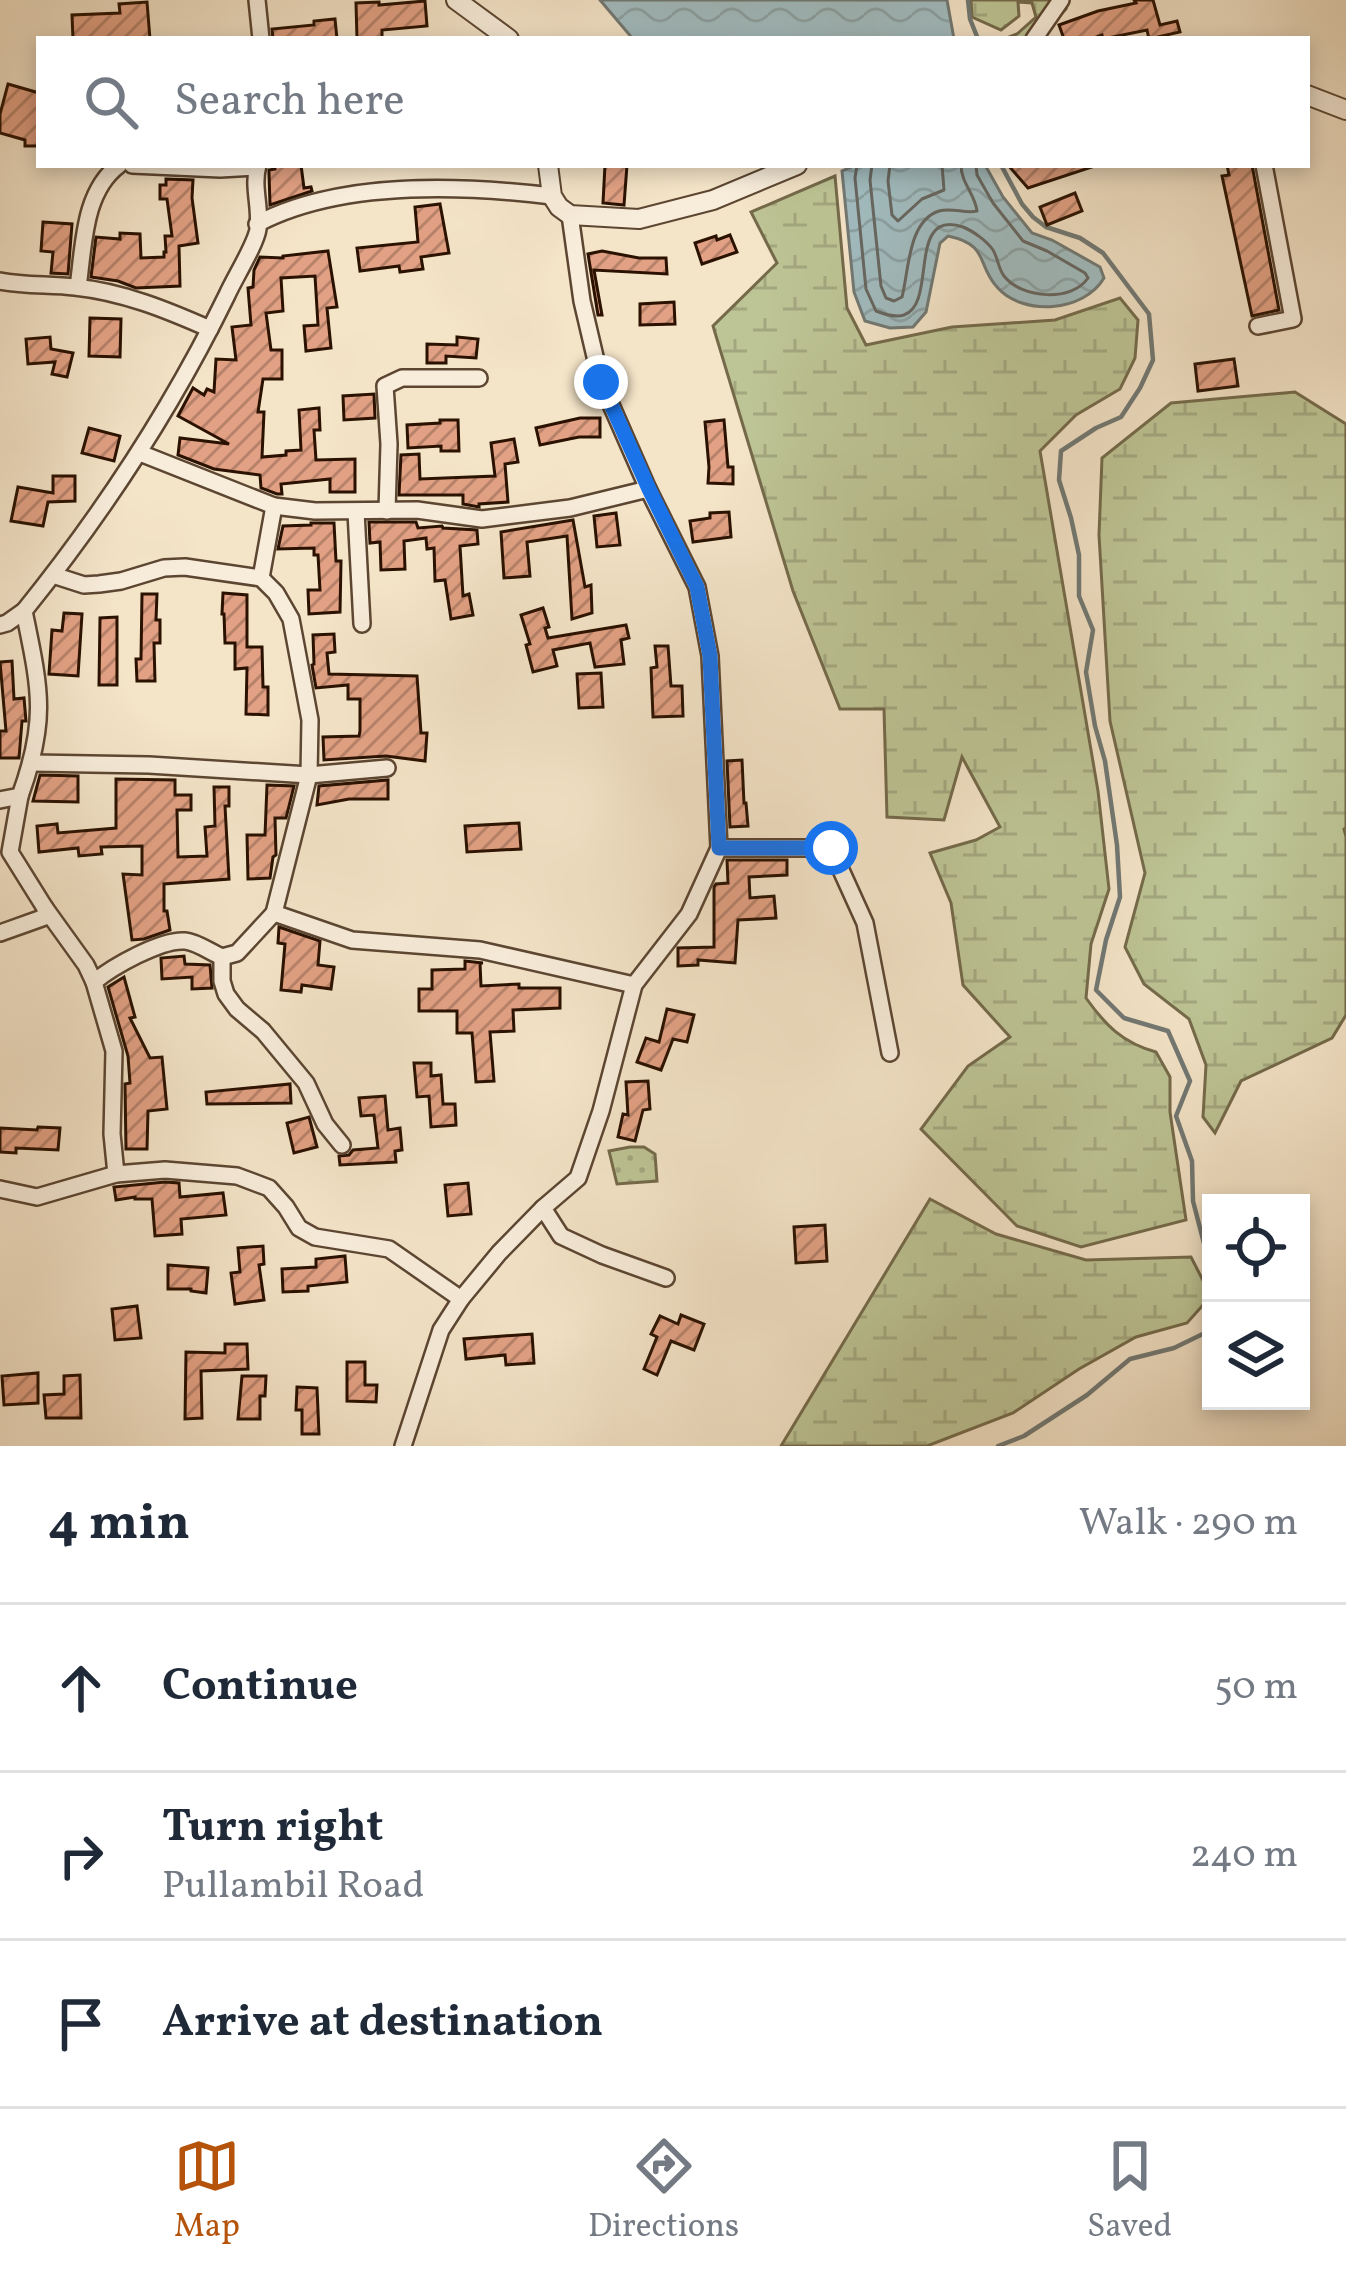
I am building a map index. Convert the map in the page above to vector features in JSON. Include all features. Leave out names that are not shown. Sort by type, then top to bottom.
[{"type":"street","points":[[257,0],[261,36]]},
{"type":"street","points":[[456,0],[505,36]]},
{"type":"street","points":[[1036,36],[1061,0]]},
{"type":"street","points":[[1310,96],[1346,110]]},
{"type":"street","points":[[78,287],[93,197],[114,168]]},
{"type":"street","points":[[198,168],[232,168]]},
{"type":"street","points":[[0,625],[24,610],[53,575],[140,453],[258,230],[257,168]]},
{"type":"street","points":[[548,168],[552,196],[570,215],[639,220],[712,200],[789,168]]},
{"type":"street","points":[[1258,326],[1293,320],[1265,168]]},
{"type":"street","points":[[257,224],[282,211],[363,192],[494,189],[552,196]]},
{"type":"street","points":[[403,1446],[441,1330],[461,1299],[499,1253],[578,1178],[634,985],[689,914],[719,848],[710,656],[697,587],[601,382],[582,301],[570,215]]},
{"type":"street","points":[[0,281],[78,287],[157,306],[210,328]]},
{"type":"street","points":[[386,511],[385,386],[402,378],[479,378]]},
{"type":"street","points":[[140,453],[274,506],[356,512],[417,510],[482,519],[570,508],[649,489]]},
{"type":"street","points":[[261,578],[274,506]]},
{"type":"street","points":[[356,512],[362,624]]},
{"type":"street","points":[[53,575],[83,585],[185,567],[261,578],[291,619],[310,720],[310,775],[274,913],[237,953],[222,957],[188,940],[170,943],[114,965],[94,982]]},
{"type":"street","points":[[24,610],[40,690],[38,736],[5,852],[94,982],[114,1051],[116,1174]]},
{"type":"street","points":[[32,763],[310,775],[387,769]]},
{"type":"street","points":[[0,800],[20,796]]},
{"type":"street","points":[[719,848],[831,848],[865,923],[890,1053]]},
{"type":"street","points":[[0,933],[45,917],[45,908]]},
{"type":"street","points":[[274,913],[352,940],[480,950],[634,985]]},
{"type":"street","points":[[222,957],[226,994],[289,1061],[342,1145]]},
{"type":"street","points":[[0,1189],[37,1197],[116,1174],[165,1170],[237,1175],[269,1188],[299,1228],[315,1238],[389,1249],[461,1299]]},
{"type":"street","points":[[543,1208],[561,1235],[666,1278]]},
{"type":"green space","points":[[971,0],[1059,0],[1066,9],[1040,36],[1012,36],[1036,17],[1032,3],[1018,2],[1019,16],[1001,30],[972,17]]},
{"type":"green space","points":[[835,176],[847,308],[866,345],[952,327],[1055,320],[1120,298],[1138,320],[1135,358],[1120,389],[1076,415],[1040,451],[1098,791],[1109,889],[1091,944],[1086,998],[1116,1032],[1156,1052],[1170,1077],[1170,1112],[1186,1220],[1081,1247],[1017,1226],[921,1129],[968,1066],[1010,1037],[963,985],[951,903],[930,853],[976,840],[1000,827],[962,757],[944,820],[887,817],[884,709],[840,709],[793,591],[713,326],[777,263],[751,212]]},
{"type":"green space","points":[[1295,392],[1346,424],[1346,1015],[1332,1038],[1241,1081],[1215,1133],[1203,1117],[1206,1065],[1189,1019],[1144,984],[1125,947],[1145,873],[1110,721],[1099,535],[1102,458],[1171,403]]},
{"type":"green space","points":[[644,1147],[655,1154],[657,1181],[617,1184],[609,1151]]},
{"type":"green space","points":[[930,1199],[996,1234],[1086,1260],[1191,1257],[1202,1278],[1202,1306],[1187,1323],[1136,1337],[1013,1413],[927,1446],[781,1446]]},
{"type":"water","points":[[600,0],[947,0],[953,36],[630,36]]},
{"type":"water","points":[[987,168],[1032,233],[1100,267],[1104,278],[1095,289],[1068,304],[1022,303],[997,287],[976,250],[948,236],[940,243],[926,312],[913,327],[890,328],[865,321],[854,292],[842,171]]},
{"type":"building","points":[[1134,0],[1153,0],[1160,25],[1177,21],[1180,32],[1063,36],[1059,25],[1136,3]]},
{"type":"building","points":[[425,1],[427,26],[357,36],[356,3]]},
{"type":"building","points":[[147,2],[150,36],[73,36],[72,15],[120,13],[119,4]]},
{"type":"building","points":[[335,19],[337,36],[273,36],[272,29],[314,25],[314,21]]},
{"type":"building","points":[[8,84],[36,92],[36,146],[25,146],[25,140],[0,133]]},
{"type":"building","points":[[301,168],[304,188],[312,191],[270,205],[269,170]]},
{"type":"building","points":[[605,168],[627,168],[624,205],[603,203]]},
{"type":"building","points":[[1011,168],[1089,168],[1028,188]]},
{"type":"building","points":[[1228,168],[1253,168],[1279,310],[1252,316],[1222,176],[1229,175]]},
{"type":"building","points":[[166,179],[193,180],[198,243],[179,246],[180,286],[136,288],[91,277],[96,237],[120,239],[120,233],[140,234],[141,258],[164,257],[165,236],[172,236],[167,199],[160,199],[160,185],[166,185]]},
{"type":"building","points":[[1075,193],[1082,211],[1047,225],[1040,207]]},
{"type":"building","points":[[440,204],[449,253],[421,257],[423,269],[400,272],[399,266],[360,271],[357,248],[418,242],[415,207]]},
{"type":"building","points":[[43,222],[72,224],[68,274],[51,273],[53,252],[41,251]]},
{"type":"building","points":[[730,235],[737,252],[702,264],[695,243]]},
{"type":"building","points":[[328,251],[337,307],[327,308],[331,348],[306,351],[304,326],[318,325],[315,276],[281,278],[283,311],[266,313],[271,350],[282,350],[282,379],[263,379],[258,412],[264,412],[262,457],[301,450],[299,410],[319,408],[320,430],[314,430],[316,460],[355,459],[355,492],[330,492],[330,479],[281,484],[282,494],[277,494],[261,488],[260,475],[214,469],[178,455],[180,438],[229,444],[178,416],[193,388],[204,395],[207,389],[214,392],[216,359],[236,360],[232,327],[251,325],[248,288],[253,287],[260,257]]},
{"type":"building","points":[[602,251],[666,258],[667,274],[594,270],[602,315],[598,315],[588,254]]},
{"type":"building","points":[[674,302],[675,324],[640,325],[640,304]]},
{"type":"building","points":[[90,318],[121,319],[120,357],[89,356]]},
{"type":"building","points":[[50,337],[51,349],[73,353],[67,377],[52,374],[55,362],[28,364],[26,339]]},
{"type":"building","points":[[457,337],[478,339],[476,358],[446,356],[446,363],[427,363],[427,344],[457,345]]},
{"type":"building","points":[[1234,359],[1238,386],[1198,391],[1195,364]]},
{"type":"building","points":[[374,394],[375,418],[344,420],[343,396]]},
{"type":"building","points":[[600,418],[600,437],[540,445],[536,428]]},
{"type":"building","points":[[458,420],[459,451],[441,451],[441,446],[408,448],[407,425]]},
{"type":"building","points":[[724,420],[733,484],[708,483],[705,422]]},
{"type":"building","points":[[89,428],[120,436],[114,461],[82,453]]},
{"type":"building","points":[[514,439],[518,462],[505,464],[508,502],[479,507],[463,504],[463,495],[399,495],[401,455],[419,454],[420,479],[495,476],[491,443]]},
{"type":"building","points":[[53,476],[75,476],[75,501],[48,502],[43,526],[11,521],[18,487],[53,493]]},
{"type":"building","points":[[729,512],[731,537],[693,542],[690,521]]},
{"type":"building","points":[[616,513],[620,545],[597,547],[594,516]]},
{"type":"building","points":[[573,520],[585,587],[591,585],[592,613],[572,619],[567,536],[527,542],[530,576],[504,578],[501,532]]},
{"type":"building","points":[[369,522],[477,530],[478,544],[460,546],[463,596],[469,594],[473,615],[451,619],[445,580],[435,581],[434,548],[427,549],[426,538],[404,541],[405,569],[381,570],[380,542],[370,543]]},
{"type":"building","points":[[334,523],[336,561],[341,561],[340,612],[309,614],[308,590],[320,590],[314,548],[278,549],[283,526]]},
{"type":"building","points":[[223,593],[247,595],[247,647],[262,647],[268,715],[246,714],[247,668],[235,669],[235,643],[225,643]]},
{"type":"building","points":[[142,594],[157,594],[160,643],[154,643],[155,681],[137,681]]},
{"type":"building","points":[[543,608],[548,638],[626,625],[629,638],[621,640],[624,664],[595,667],[590,643],[553,650],[557,666],[533,672],[521,615]]},
{"type":"building","points":[[64,613],[82,614],[78,676],[49,674],[52,630],[62,631]]},
{"type":"building","points":[[117,617],[117,685],[99,685],[100,618]]},
{"type":"building","points":[[334,634],[335,652],[327,653],[329,674],[417,676],[421,733],[427,733],[425,761],[386,756],[324,760],[323,737],[359,736],[360,731],[360,699],[348,699],[348,685],[316,688],[313,635]]},
{"type":"building","points":[[655,646],[668,646],[671,686],[682,686],[683,716],[653,717]]},
{"type":"building","points":[[12,661],[14,699],[24,698],[26,721],[22,721],[19,758],[0,758],[0,731],[6,731],[0,662]]},
{"type":"building","points":[[601,673],[603,707],[579,708],[577,674]]},
{"type":"building","points":[[742,760],[748,826],[730,827],[727,761]]},
{"type":"building","points":[[40,775],[78,776],[78,802],[33,801]]},
{"type":"building","points":[[116,779],[175,780],[175,795],[191,795],[191,810],[177,810],[178,857],[207,856],[205,827],[215,826],[214,787],[229,787],[229,806],[225,806],[229,879],[164,884],[170,930],[144,939],[132,940],[123,874],[142,875],[142,846],[101,847],[102,854],[79,856],[78,848],[39,852],[37,826],[57,824],[58,833],[116,828]]},
{"type":"building","points":[[388,780],[388,799],[317,805],[319,786]]},
{"type":"building","points":[[267,785],[294,786],[286,818],[275,818],[276,855],[270,878],[248,879],[247,835],[265,835]]},
{"type":"building","points":[[519,823],[521,849],[467,852],[465,826]]},
{"type":"building","points":[[727,860],[787,860],[787,875],[749,877],[750,898],[774,896],[776,918],[738,920],[735,963],[698,960],[698,965],[678,966],[678,948],[714,947],[714,887],[728,883]]},
{"type":"building","points":[[279,927],[320,941],[318,965],[334,967],[331,989],[302,985],[301,992],[281,990],[285,944],[278,943]]},
{"type":"building","points":[[184,956],[185,964],[210,965],[212,988],[192,989],[192,977],[162,979],[161,958]]},
{"type":"building","points":[[465,961],[483,963],[481,986],[560,988],[560,1008],[513,1010],[514,1031],[490,1032],[494,1081],[476,1082],[472,1033],[457,1033],[457,1011],[419,1011],[419,989],[432,989],[432,970],[465,969]]},
{"type":"building","points":[[124,977],[135,1017],[130,1018],[150,1058],[162,1057],[167,1109],[148,1111],[147,1149],[126,1149],[128,1056],[108,987]]},
{"type":"building","points":[[667,1009],[694,1015],[687,1042],[673,1039],[661,1070],[637,1062],[646,1038],[659,1042]]},
{"type":"building","points":[[414,1063],[431,1063],[431,1076],[441,1075],[443,1104],[455,1104],[456,1125],[431,1127],[429,1096],[417,1097]]},
{"type":"building","points":[[648,1081],[650,1109],[643,1110],[635,1141],[618,1137],[623,1114],[628,1115],[626,1082]]},
{"type":"building","points":[[290,1084],[291,1103],[207,1104],[206,1092]]},
{"type":"building","points":[[385,1096],[388,1130],[400,1128],[402,1150],[395,1151],[396,1162],[340,1165],[339,1156],[378,1148],[374,1115],[361,1116],[359,1098]]},
{"type":"building","points":[[309,1117],[317,1147],[294,1153],[287,1123]]},
{"type":"building","points":[[0,1128],[60,1128],[58,1150],[0,1152]]},
{"type":"building","points":[[179,1183],[180,1197],[223,1193],[226,1215],[181,1219],[182,1234],[155,1236],[152,1199],[116,1200],[114,1187]]},
{"type":"building","points":[[468,1183],[471,1214],[448,1216],[445,1185]]},
{"type":"building","points":[[825,1225],[827,1261],[796,1263],[794,1227]]},
{"type":"building","points":[[263,1246],[264,1264],[259,1265],[264,1300],[235,1304],[231,1273],[240,1272],[238,1248]]},
{"type":"building","points":[[345,1256],[347,1282],[283,1292],[282,1269],[316,1267],[316,1259]]},
{"type":"building","points":[[168,1265],[208,1268],[206,1293],[168,1289]]},
{"type":"building","points":[[137,1306],[141,1338],[115,1340],[112,1309]]},
{"type":"building","points":[[681,1315],[704,1324],[694,1350],[671,1341],[657,1375],[644,1369],[660,1316],[678,1324]]},
{"type":"building","points":[[532,1334],[534,1363],[506,1365],[505,1355],[466,1359],[464,1339]]},
{"type":"building","points":[[225,1344],[247,1344],[248,1369],[201,1371],[202,1418],[185,1419],[186,1352],[225,1353]]},
{"type":"building","points":[[347,1362],[365,1362],[365,1385],[377,1385],[376,1402],[347,1401]]},
{"type":"building","points":[[38,1373],[38,1403],[4,1405],[2,1376]]},
{"type":"building","points":[[80,1375],[81,1418],[46,1418],[44,1395],[64,1394],[64,1376]]},
{"type":"building","points":[[242,1376],[266,1376],[260,1419],[238,1419]]},
{"type":"building","points":[[297,1387],[317,1388],[319,1434],[302,1434]]},
{"type":"waterway","points":[[968,0],[977,36]]},
{"type":"waterway","points":[[1003,168],[1033,217],[1103,253],[1149,314],[1153,360],[1140,388],[1121,417],[1061,451],[1059,480],[1079,555],[1079,596],[1093,630],[1086,672],[1117,845],[1120,897],[1096,990],[1124,1018],[1168,1031],[1190,1081],[1176,1116],[1192,1161],[1193,1201],[1202,1236]]},
{"type":"waterway","points":[[998,1446],[1024,1436],[1087,1395],[1130,1359],[1174,1348],[1202,1334]]},
{"type":"route","points":[[601,382],[697,587],[710,656],[719,848],[831,848]]}]
